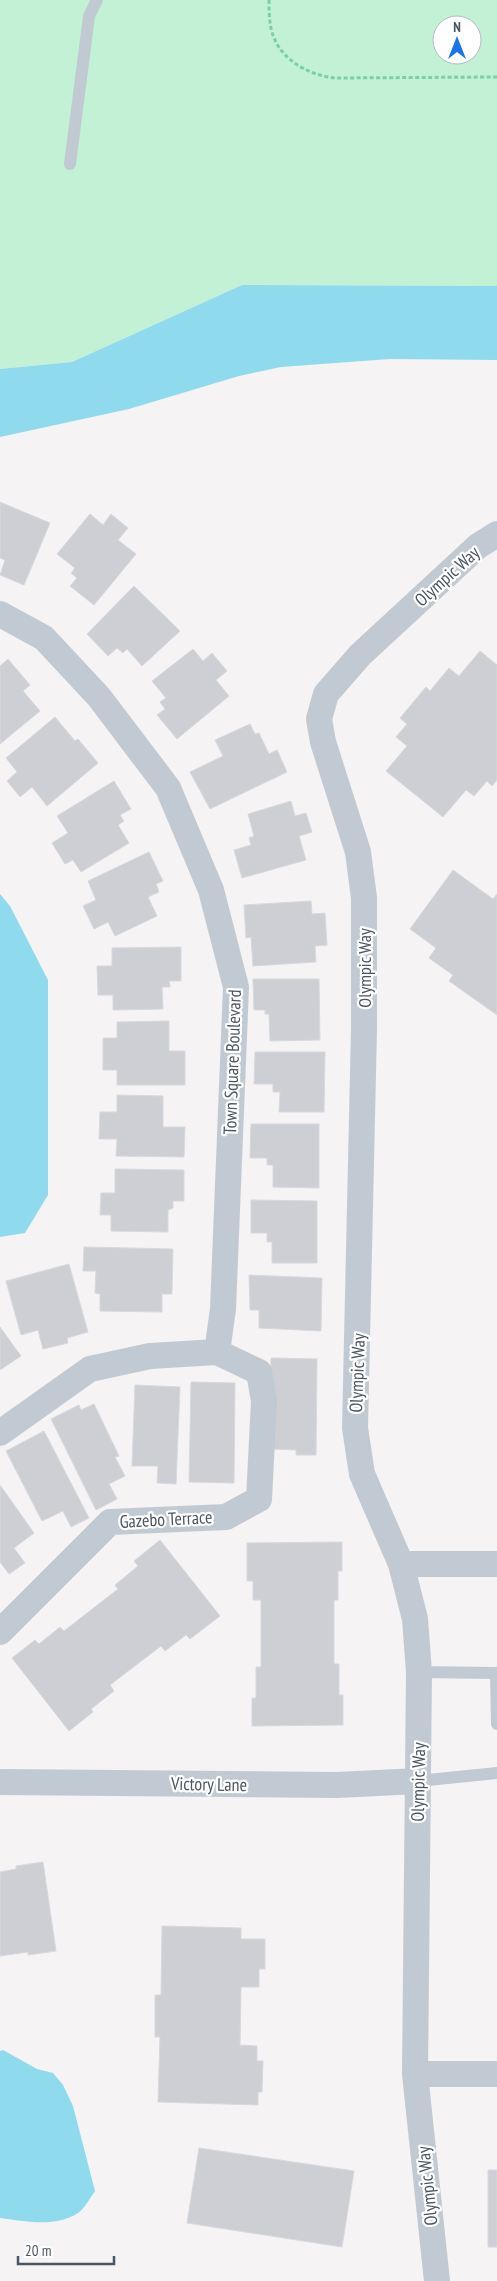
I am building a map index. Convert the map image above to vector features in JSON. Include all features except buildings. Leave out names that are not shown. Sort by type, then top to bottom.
[{"type":"street","name":"Olympic Way","points":[[437,2281],[415,2074],[419,1672],[415,1619],[401,1564],[362,1474],[355,1428],[364,898],[358,852],[323,742],[319,719],[326,694],[360,655],[478,546],[497,534]]},
{"type":"street","name":"Town Square Boulevard","points":[[0,614],[44,638],[105,704],[168,788],[210,890],[236,987],[223,1309],[217,1352]]},
{"type":"street","points":[[0,1433],[90,1369],[150,1356],[217,1352]]},
{"type":"street","name":"Gazebo Terrace","points":[[0,1632],[110,1522],[226,1517],[260,1499],[264,1401],[260,1372],[217,1352]]},
{"type":"street","points":[[401,1564],[497,1564]]},
{"type":"street","name":"Victory Lane","points":[[0,1782],[337,1785],[418,1781]]},
{"type":"street","points":[[415,2074],[497,2074]]},
{"type":"lane","points":[[70,164],[89,16],[97,0]]},
{"type":"lane","points":[[419,1672],[496,1673],[497,1724]]},
{"type":"lane","points":[[418,1781],[497,1773]]},
{"type":"path","points":[[269,0],[271,30],[280,48],[293,62],[317,76],[335,78],[497,77]]},
{"type":"green space","points":[[0,0],[497,0],[497,286],[242,285],[72,362],[0,369]]},
{"type":"water","points":[[242,285],[497,286],[497,360],[390,359],[281,367],[239,376],[129,409],[0,437],[0,369],[72,362]]},
{"type":"water","points":[[0,894],[10,906],[48,980],[48,1195],[25,1233],[0,1237]]},
{"type":"water","points":[[3,2050],[37,2069],[53,2073],[63,2085],[73,2106],[95,2191],[81,2211],[69,2218],[50,2222],[29,2222],[0,2218],[0,2051]]}]
